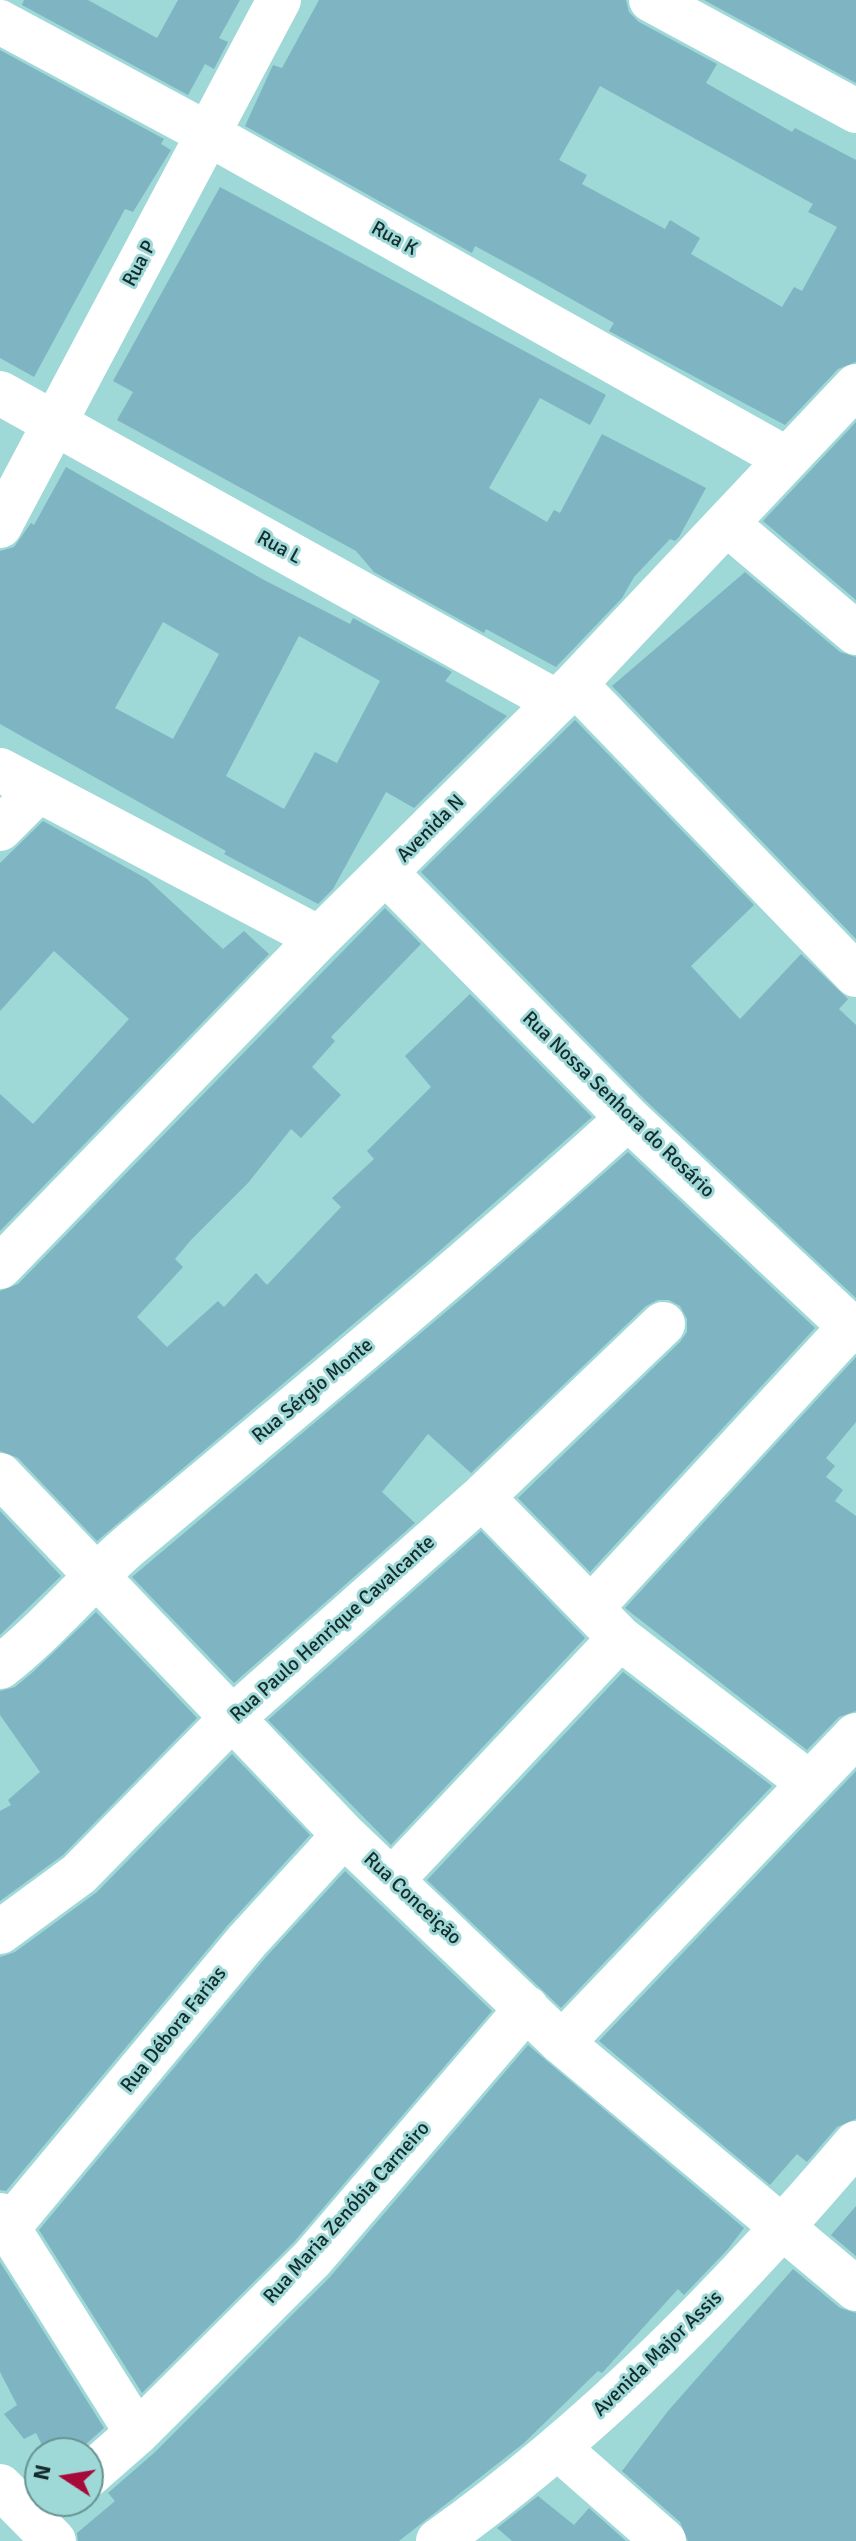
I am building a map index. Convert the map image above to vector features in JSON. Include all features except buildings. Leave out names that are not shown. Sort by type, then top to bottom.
[{"type":"street","name":"Rua P","points":[[0,526],[279,0]]},
{"type":"street","points":[[651,0],[856,111]]},
{"type":"street","name":"Rua K","points":[[0,22],[210,135],[787,459]]},
{"type":"street","name":"Avenida N","points":[[0,1267],[319,938],[566,693],[856,386]]},
{"type":"street","name":"Rua L","points":[[0,393],[566,693],[856,975]]},
{"type":"street","points":[[727,524],[856,633]]},
{"type":"street","points":[[0,770],[319,938]]},
{"type":"street","points":[[0,829],[38,791]]},
{"type":"street","name":"Rua Nossa Senhora do Rosário","points":[[386,873],[628,1118],[853,1330]]},
{"type":"street","name":"Rua Sérgio Monte","points":[[0,1667],[25,1648],[93,1575],[499,1235],[628,1118]]},
{"type":"street","name":"Rua Paulo Henrique Cavalcante","points":[[0,1932],[79,1874],[230,1720],[482,1497],[663,1324]]},
{"type":"street","points":[[393,1879],[853,1330]]},
{"type":"street","name":"Rua Conceição","points":[[0,1475],[230,1720],[344,1835],[562,2043],[856,2289]]},
{"type":"street","points":[[482,1497],[606,1623],[808,1782]]},
{"type":"street","points":[[562,2043],[856,1735]]},
{"type":"street","name":"Rua Débora Farias","points":[[4,2221],[247,1941],[344,1835]]},
{"type":"street","name":"Rua Maria Zenóbia Carneiro","points":[[104,2462],[312,2259],[527,2008]]},
{"type":"street","name":"Avenida Major Assis","points":[[438,2541],[559,2449],[664,2352],[784,2227],[856,2143]]},
{"type":"street","points":[[4,2221],[137,2433]]},
{"type":"street","points":[[559,2449],[664,2541]]},
{"type":"street","points":[[0,2486],[50,2521]]}]
